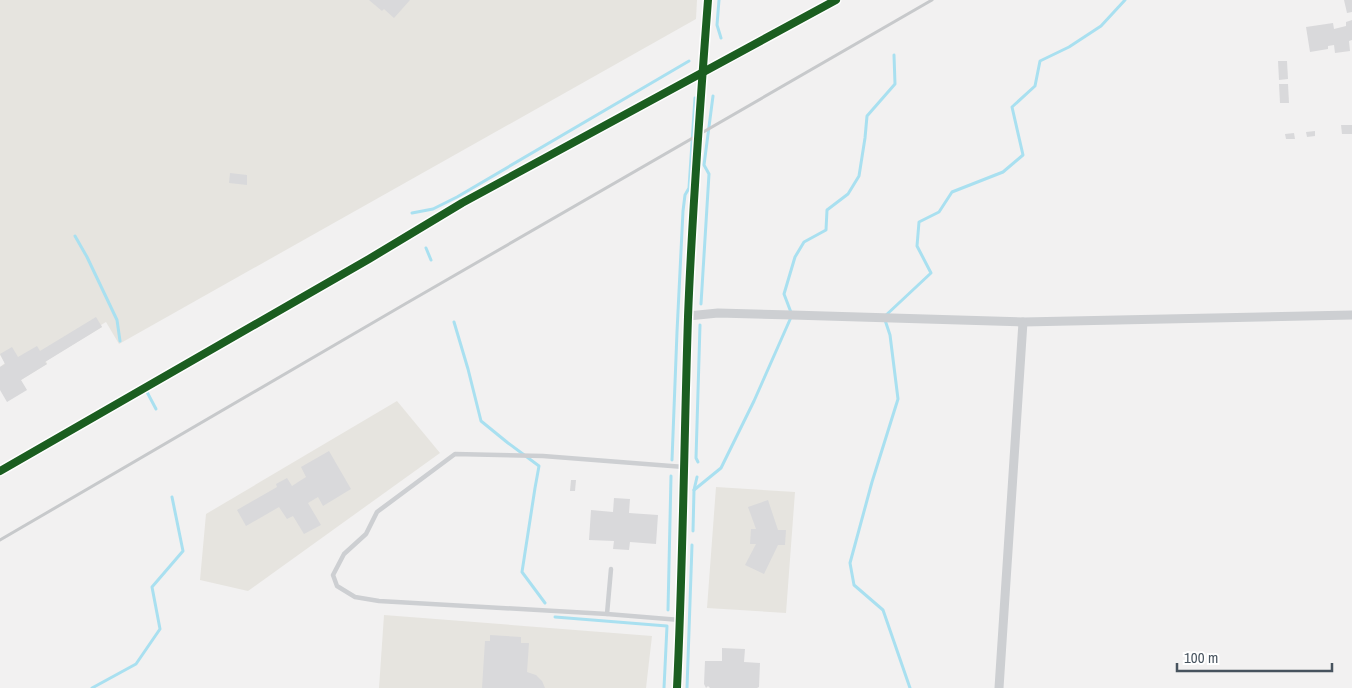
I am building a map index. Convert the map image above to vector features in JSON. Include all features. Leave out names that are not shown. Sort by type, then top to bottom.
[{"type":"street","points":[[699,121],[708,0]]},
{"type":"street","points":[[0,471],[369,259],[462,203],[836,0]]},
{"type":"street","points":[[677,688],[688,316],[696,155]]},
{"type":"street","points":[[688,316],[718,313],[792,314],[1023,322],[1352,315]]},
{"type":"street","points":[[999,688],[1023,322]]},
{"type":"lane","points":[[680,620],[379,601],[355,597],[337,586],[333,575],[344,554],[366,534],[377,512],[455,454],[544,456],[684,467]]},
{"type":"lane","points":[[607,614],[611,569]]},
{"type":"shaded area","points":[[0,0],[697,0],[696,19],[119,344],[106,322],[101,325],[102,327],[46,361],[47,364],[0,390],[0,367],[5,363],[0,355]]},
{"type":"shaded area","points":[[397,401],[440,453],[248,591],[200,580],[206,514]]},
{"type":"shaded area","points":[[716,487],[795,492],[786,613],[707,608]]},
{"type":"shaded area","points":[[384,615],[652,636],[646,688],[379,688]]},
{"type":"building","points":[[369,0],[410,0],[394,18]]},
{"type":"building","points":[[1344,0],[1352,0],[1352,12],[1347,13]]},
{"type":"building","points":[[1352,20],[1352,40],[1349,41],[1350,51],[1335,53],[1334,45],[1328,46],[1328,49],[1310,52],[1306,27],[1333,23],[1334,29],[1346,26],[1346,22]]},
{"type":"building","points":[[1278,61],[1287,61],[1288,79],[1279,80]]},
{"type":"building","points":[[1279,84],[1288,84],[1289,103],[1280,103]]},
{"type":"building","points":[[1341,125],[1352,125],[1352,134],[1342,134]]},
{"type":"building","points":[[1315,131],[1315,136],[1307,137],[1306,132]]},
{"type":"building","points":[[1294,133],[1295,139],[1286,139],[1285,134]]},
{"type":"building","points":[[230,173],[247,175],[247,185],[229,183]]},
{"type":"building","points":[[96,317],[102,327],[45,362],[47,364],[21,380],[27,390],[7,402],[0,390],[0,367],[5,364],[0,354],[12,347],[18,357],[37,346],[40,351]]},
{"type":"building","points":[[329,451],[351,489],[323,506],[318,497],[308,503],[321,525],[304,534],[293,516],[287,519],[279,507],[246,526],[237,510],[277,487],[276,484],[287,478],[292,486],[306,477],[301,467]]},
{"type":"building","points":[[571,480],[576,480],[575,491],[570,491]]},
{"type":"building","points":[[614,498],[630,499],[629,513],[658,515],[656,544],[630,542],[629,550],[613,549],[614,541],[589,540],[591,510],[613,512]]},
{"type":"building","points":[[768,500],[778,530],[786,530],[785,545],[778,545],[764,574],[745,565],[756,544],[750,544],[751,529],[756,529],[748,507]]},
{"type":"building","points":[[490,635],[521,637],[521,643],[529,643],[527,672],[536,675],[542,681],[545,688],[482,688],[485,641],[490,641]]},
{"type":"building","points":[[722,648],[745,649],[744,662],[760,663],[759,687],[710,688],[708,686],[706,688],[704,684],[705,661],[722,661]]},
{"type":"waterway","points":[[719,0],[717,25],[721,38]]},
{"type":"waterway","points":[[910,688],[883,610],[854,585],[850,563],[872,482],[898,399],[890,335],[884,317],[931,273],[917,246],[919,222],[939,212],[952,192],[1003,172],[1023,155],[1012,107],[1035,86],[1040,61],[1069,47],[1101,26],[1125,0]]},
{"type":"waterway","points":[[694,490],[721,468],[754,401],[792,315],[784,294],[795,257],[804,242],[826,230],[827,210],[848,194],[859,176],[867,116],[895,84],[894,55]]},
{"type":"waterway","points":[[412,213],[433,209],[457,197],[689,61]]},
{"type":"waterway","points":[[701,304],[709,174],[704,165],[713,96]]},
{"type":"waterway","points":[[672,460],[683,211],[685,195],[689,188],[695,98]]},
{"type":"waterway","points":[[75,236],[117,320],[120,341]]},
{"type":"waterway","points":[[426,248],[431,260]]},
{"type":"waterway","points":[[454,322],[481,421],[539,466],[522,572],[545,603]]},
{"type":"waterway","points":[[698,462],[696,458],[700,325]]},
{"type":"waterway","points":[[147,392],[156,409]]},
{"type":"waterway","points":[[668,610],[671,476]]},
{"type":"waterway","points":[[693,531],[694,490],[697,477]]},
{"type":"waterway","points":[[92,688],[136,664],[160,629],[152,587],[183,551],[172,497]]},
{"type":"waterway","points":[[687,688],[692,545]]},
{"type":"waterway","points":[[555,617],[667,626],[664,688]]},
{"type":"tunnel","points":[[696,155],[699,121]]},
{"type":"railway","points":[[0,540],[932,0]]},
{"type":"cycle path","points":[[677,688],[690,277],[696,158],[708,0]]},
{"type":"cycle path","points":[[0,471],[369,259],[462,203],[836,0]]}]
